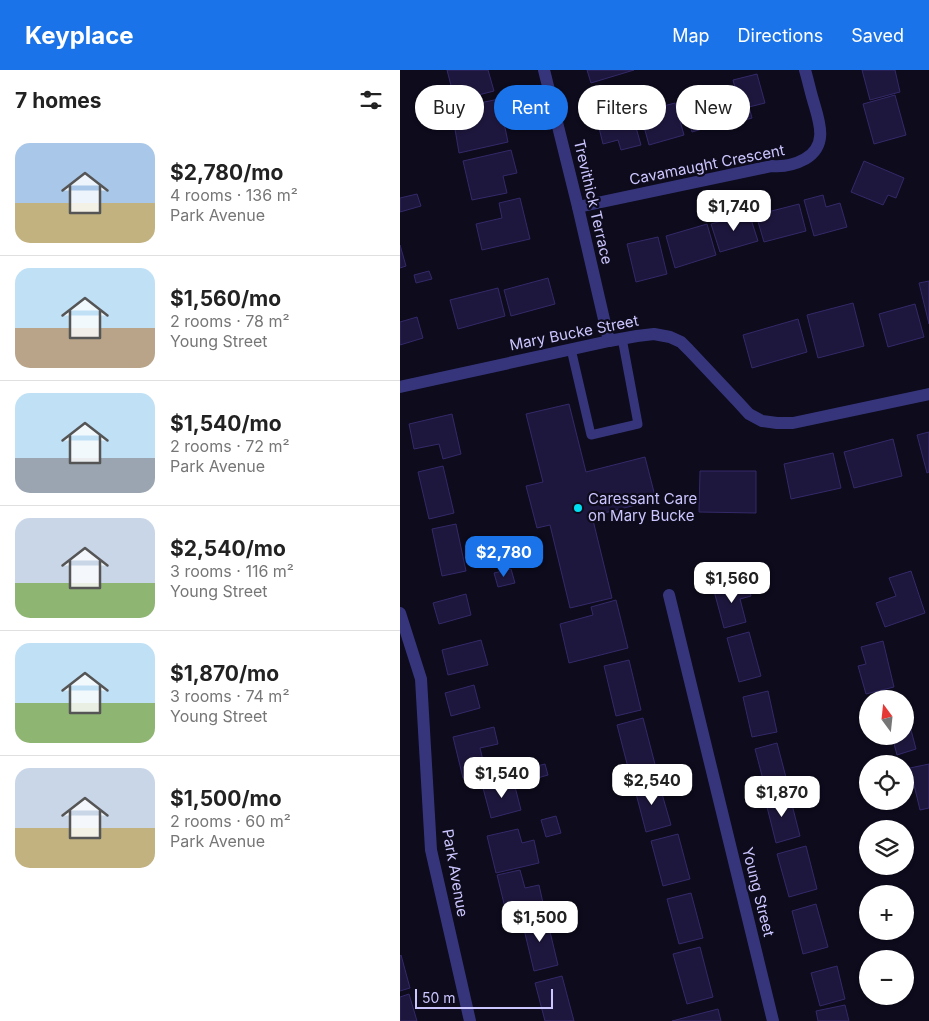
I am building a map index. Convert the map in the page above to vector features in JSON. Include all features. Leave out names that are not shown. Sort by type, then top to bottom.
[{"type":"street","name":"Trevithick Terrace","points":[[544,70],[609,341]]},
{"type":"street","name":"Cavamaught Crescent","points":[[578,207],[772,166],[785,167],[807,158],[818,148],[820,127],[805,70]]},
{"type":"street","name":"Mary Bucke Street","points":[[400,387],[622,338],[654,334],[670,337],[681,342],[750,414],[762,421],[793,423],[929,394]]},
{"type":"street","name":"Young Street","points":[[669,595],[773,1021]]},
{"type":"street","name":"Park Avenue","points":[[400,613],[421,679],[432,850],[470,1021]]},
{"type":"lane","points":[[571,349],[591,435],[638,424],[622,338]]},
{"type":"building","points":[[447,70],[488,70],[494,91],[484,94],[484,85],[451,85]]},
{"type":"building","points":[[587,70],[634,70],[591,83]]},
{"type":"building","points":[[862,70],[895,70],[900,92],[870,100]]},
{"type":"building","points":[[757,74],[765,103],[750,107],[750,85],[734,85],[733,80]]},
{"type":"building","points":[[895,95],[906,135],[874,144],[863,104]]},
{"type":"building","points":[[494,100],[494,130],[505,130],[508,142],[459,153],[455,130],[484,130],[484,102]]},
{"type":"building","points":[[675,103],[676,130],[683,130],[684,135],[649,145],[645,130],[666,130],[666,105]]},
{"type":"building","points":[[600,130],[637,130],[641,145],[621,150],[618,140],[603,144]]},
{"type":"building","points":[[511,150],[517,173],[503,176],[507,193],[472,200],[463,161]]},
{"type":"building","points":[[864,161],[904,178],[896,198],[888,195],[883,205],[851,192]]},
{"type":"building","points":[[417,194],[421,206],[400,212],[400,198]]},
{"type":"building","points":[[823,195],[826,207],[840,203],[847,227],[814,236],[804,200]]},
{"type":"building","points":[[520,198],[530,239],[482,250],[476,224],[502,218],[499,203]]},
{"type":"building","points":[[799,204],[806,231],[764,242],[756,215]]},
{"type":"building","points":[[749,213],[758,241],[720,252],[711,224]]},
{"type":"building","points":[[707,224],[716,255],[675,268],[666,236]]},
{"type":"building","points":[[658,237],[667,274],[636,282],[627,244]]},
{"type":"building","points":[[400,245],[406,266],[400,268]]},
{"type":"building","points":[[429,271],[432,279],[416,283],[414,275]]},
{"type":"building","points":[[548,278],[555,304],[511,316],[504,290]]},
{"type":"building","points":[[929,281],[929,324],[919,283]]},
{"type":"building","points":[[498,288],[505,316],[458,329],[450,300]]},
{"type":"building","points":[[853,303],[864,346],[818,358],[807,315]]},
{"type":"building","points":[[915,304],[924,337],[888,347],[879,314]]},
{"type":"building","points":[[417,317],[423,338],[400,345],[400,322]]},
{"type":"building","points":[[798,319],[807,352],[752,368],[743,335]]},
{"type":"building","name":"Caressant Care on Mary Bucke","points":[[569,404],[586,472],[645,457],[656,500],[592,516],[612,598],[570,608],[550,525],[537,528],[526,486],[543,482],[526,414]]},
{"type":"building","points":[[452,414],[461,454],[443,459],[439,444],[414,449],[409,424]]},
{"type":"building","points":[[929,432],[929,472],[927,473],[917,435]]},
{"type":"building","points":[[893,439],[902,476],[854,488],[844,452]]},
{"type":"building","points":[[833,453],[841,488],[791,499],[784,464]]},
{"type":"building","points":[[443,466],[454,513],[429,519],[418,472]]},
{"type":"building","points":[[700,471],[756,471],[756,513],[699,512]]},
{"type":"building","points":[[456,524],[466,571],[442,576],[432,529]]},
{"type":"building","points":[[511,569],[515,583],[498,587],[494,573]]},
{"type":"building","points":[[911,571],[925,613],[885,627],[876,603],[896,596],[889,578]]},
{"type":"building","points":[[747,582],[751,596],[740,599],[746,622],[724,628],[714,591]]},
{"type":"building","points":[[466,594],[471,615],[439,624],[433,603]]},
{"type":"building","points":[[616,600],[628,648],[569,663],[560,624],[593,615],[591,607]]},
{"type":"building","points":[[749,632],[761,676],[739,682],[727,638]]},
{"type":"building","points":[[481,640],[488,665],[448,675],[442,650]]},
{"type":"building","points":[[883,641],[894,687],[882,690],[865,690],[858,666],[866,664],[861,647]]},
{"type":"building","points":[[629,660],[641,710],[616,716],[604,666]]},
{"type":"building","points":[[474,685],[480,708],[451,716],[445,693]]},
{"type":"building","points":[[768,691],[777,732],[752,737],[743,697]]},
{"type":"building","points":[[643,718],[657,772],[631,779],[617,725]]},
{"type":"building","points":[[494,727],[498,744],[480,748],[486,773],[463,778],[453,737]]},
{"type":"building","points":[[914,741],[916,749],[897,755],[894,745],[914,745]]},
{"type":"building","points":[[777,743],[788,785],[766,791],[755,749]]},
{"type":"building","points":[[545,764],[548,775],[524,782],[521,770]]},
{"type":"building","points":[[929,764],[929,808],[920,810],[914,785],[914,767]]},
{"type":"building","points":[[513,779],[521,810],[491,818],[483,788]]},
{"type":"building","points":[[658,780],[671,825],[646,832],[634,786]]},
{"type":"building","points":[[789,793],[800,836],[776,843],[765,799]]},
{"type":"building","points":[[556,816],[561,833],[546,837],[541,820]]},
{"type":"building","points":[[518,829],[522,843],[534,840],[539,863],[496,873],[487,836]]},
{"type":"building","points":[[678,834],[690,879],[663,886],[651,841]]},
{"type":"building","points":[[806,846],[817,889],[789,897],[777,854]]},
{"type":"building","points":[[520,870],[525,888],[539,885],[543,903],[530,906],[533,915],[508,920],[497,875]]},
{"type":"building","points":[[691,893],[703,938],[679,944],[667,899]]},
{"type":"building","points":[[816,904],[828,947],[803,954],[792,911]]},
{"type":"building","points":[[546,915],[558,965],[534,971],[522,921]]},
{"type":"building","points":[[700,947],[713,997],[687,1004],[673,954]]},
{"type":"building","points":[[400,956],[410,988],[400,991]]},
{"type":"building","points":[[837,966],[845,999],[820,1006],[811,973]]},
{"type":"building","points":[[562,976],[574,1021],[545,1021],[535,983]]},
{"type":"building","points":[[409,994],[417,1021],[400,1021],[400,997]]},
{"type":"building","points":[[845,1005],[849,1021],[818,1021],[816,1011]]},
{"type":"building","points":[[718,1009],[721,1021],[672,1021]]},
{"type":"place","name":"Caressant Care on Mary Bucke","points":[[578,508]]}]
